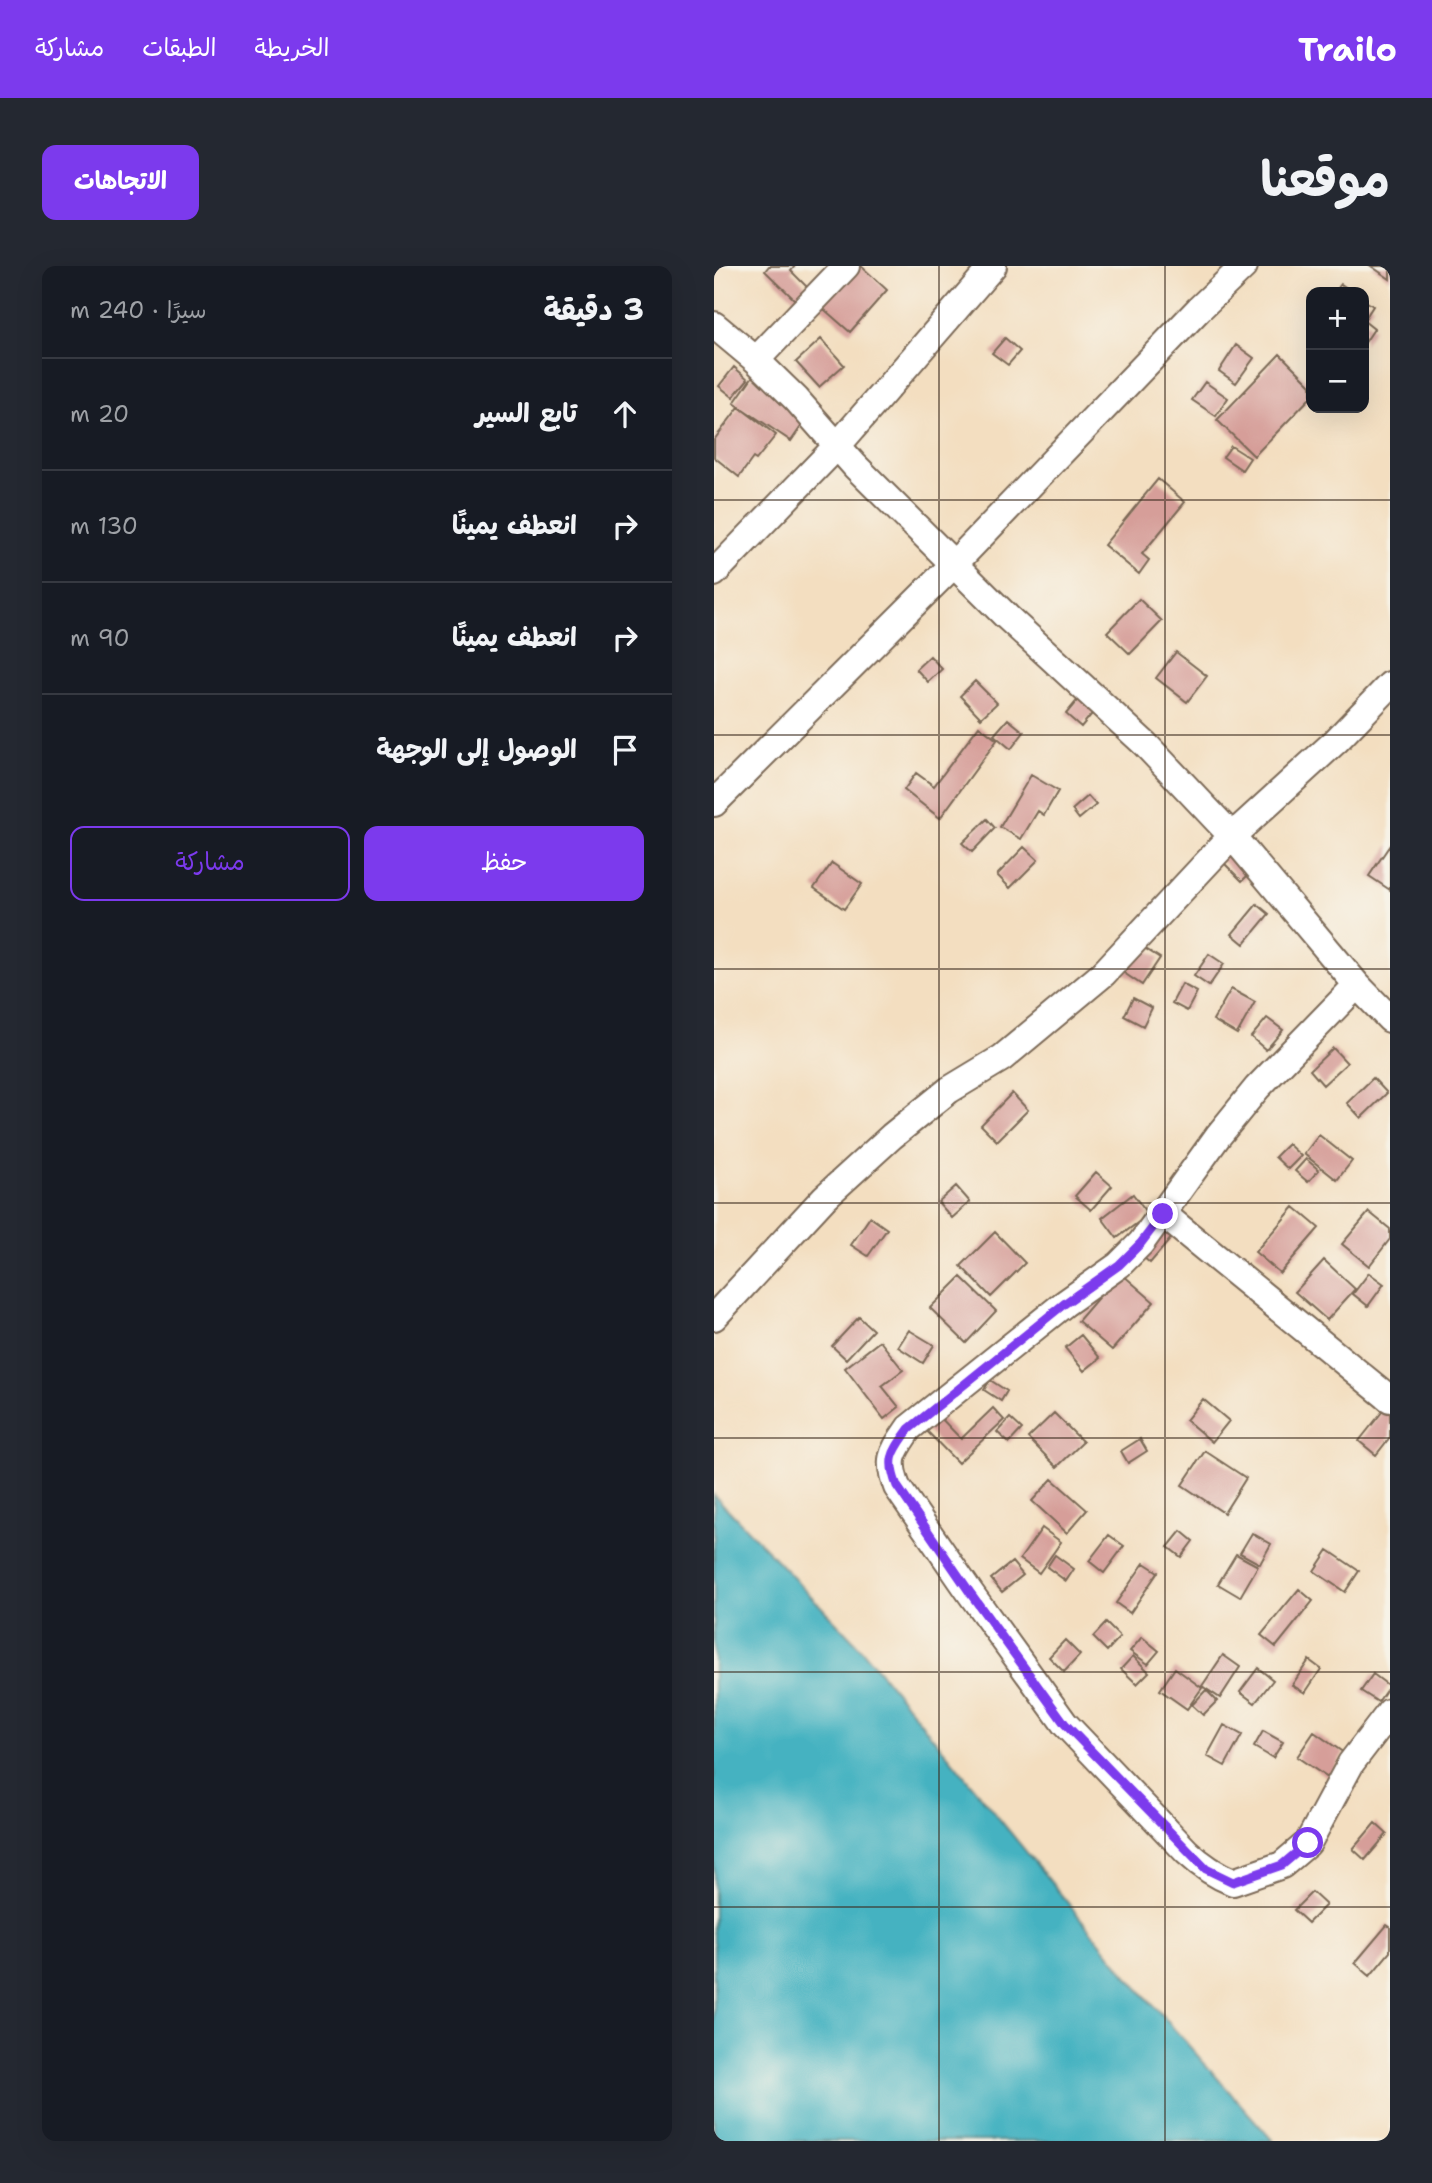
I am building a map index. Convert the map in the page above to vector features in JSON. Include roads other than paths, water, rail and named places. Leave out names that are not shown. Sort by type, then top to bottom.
[{"type":"street","points":[[756,360],[846,266]]},
{"type":"street","points":[[714,573],[838,445],[993,266]]},
{"type":"street","points":[[714,803],[954,564],[1199,309],[1244,266]]},
{"type":"street","points":[[714,325],[756,360],[796,399],[855,466],[1007,617],[1145,744],[1232,836],[1357,985],[1390,1019]]},
{"type":"street","points":[[714,1317],[825,1197],[892,1136],[949,1090],[1002,1058],[1102,974],[1232,836],[1336,741],[1390,685]]},
{"type":"street","points":[[1357,985],[1257,1087],[1141,1243],[1119,1265],[1064,1304],[909,1429],[891,1454],[891,1471],[897,1486],[971,1594],[1065,1724],[1187,1852],[1221,1878],[1233,1882],[1282,1865],[1308,1843],[1350,1763],[1390,1712]]},
{"type":"street","points":[[1163,1214],[1390,1399]]},
{"type":"water","points":[[714,1495],[856,1643],[1129,1978],[1273,2141],[714,2141]]}]
